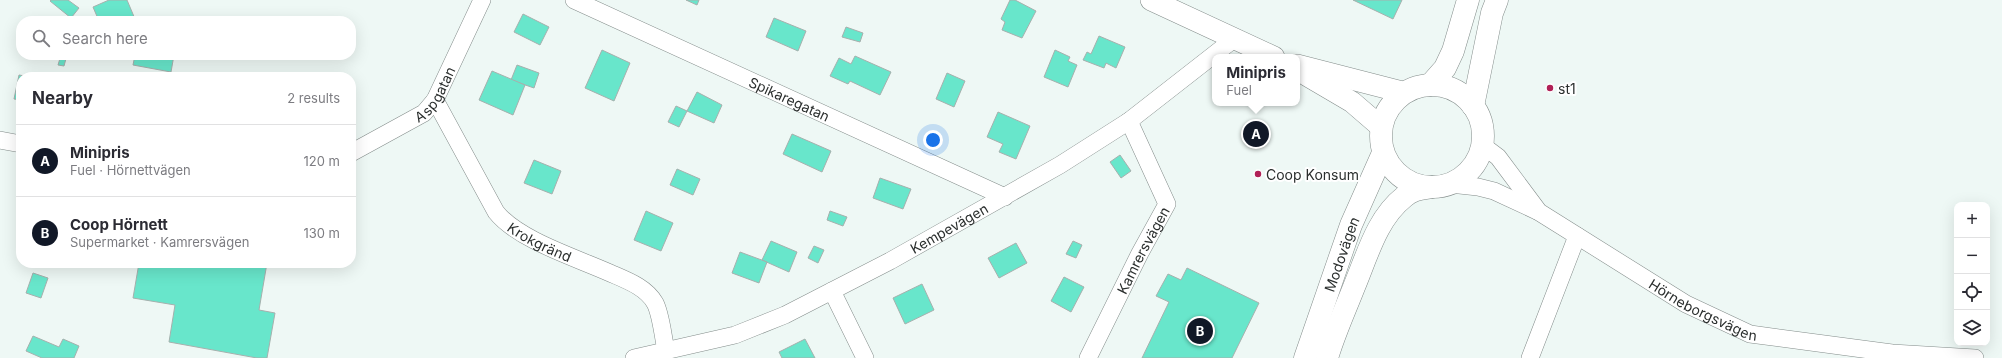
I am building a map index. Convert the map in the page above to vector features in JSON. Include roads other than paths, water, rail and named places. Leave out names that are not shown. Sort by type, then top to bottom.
[{"type":"main road","points":[[1430,85],[1445,68],[1468,0]]},
{"type":"main road","points":[[1473,106],[1492,13],[1497,0]]},
{"type":"main road","points":[[1430,85],[1446,87],[1461,94],[1473,106],[1480,118],[1483,131],[1482,145],[1476,161],[1465,175],[1441,186],[1417,185],[1403,178],[1391,167],[1383,153],[1380,141],[1381,127],[1385,115],[1402,92],[1430,85]]},
{"type":"main road","name":"Modovägen","points":[[1305,358],[1351,225],[1383,153]]},
{"type":"main road","name":"Modovägen","points":[[1327,358],[1341,318],[1379,228],[1391,210],[1404,197],[1415,189],[1441,186]]},
{"type":"street","name":"Aspgatan","points":[[356,150],[424,113],[435,100],[482,0]]},
{"type":"street","name":"Spikaregatan","points":[[574,0],[1005,198]]},
{"type":"street","points":[[1151,0],[1267,54]]},
{"type":"street","name":"Kempevägen","points":[[1215,54],[1234,39]]},
{"type":"street","name":"Kempevägen","points":[[634,358],[735,335],[785,315],[832,291],[1005,198],[1060,165],[1128,121],[1212,56]]},
{"type":"street","points":[[1300,66],[1402,92]]},
{"type":"street","points":[[1300,71],[1352,102],[1381,127]]},
{"type":"street","name":"Krokgränd","points":[[435,100],[496,212],[504,223],[537,241],[628,281],[646,292],[656,304],[666,350]]},
{"type":"street","name":"Kamrersvägen","points":[[1088,358],[1140,253],[1168,204],[1128,121]]},
{"type":"street","points":[[0,140],[16,143]]},
{"type":"street","name":"Hörneborgsvägen","points":[[1482,145],[1498,157],[1539,212],[1686,304],[1750,334],[1892,353],[1975,358]]},
{"type":"street","points":[[1441,186],[1478,187],[1494,191],[1539,212]]},
{"type":"street","points":[[1530,358],[1577,236]]},
{"type":"street","points":[[832,291],[865,358]]},
{"type":"place","name":"st1","points":[[1550,88]]},
{"type":"place","name":"Minipris","points":[[1256,134]]},
{"type":"place","name":"Coop Konsum","points":[[1258,174]]},
{"type":"place","name":"Coop Hörnett","points":[[1200,331]]}]
